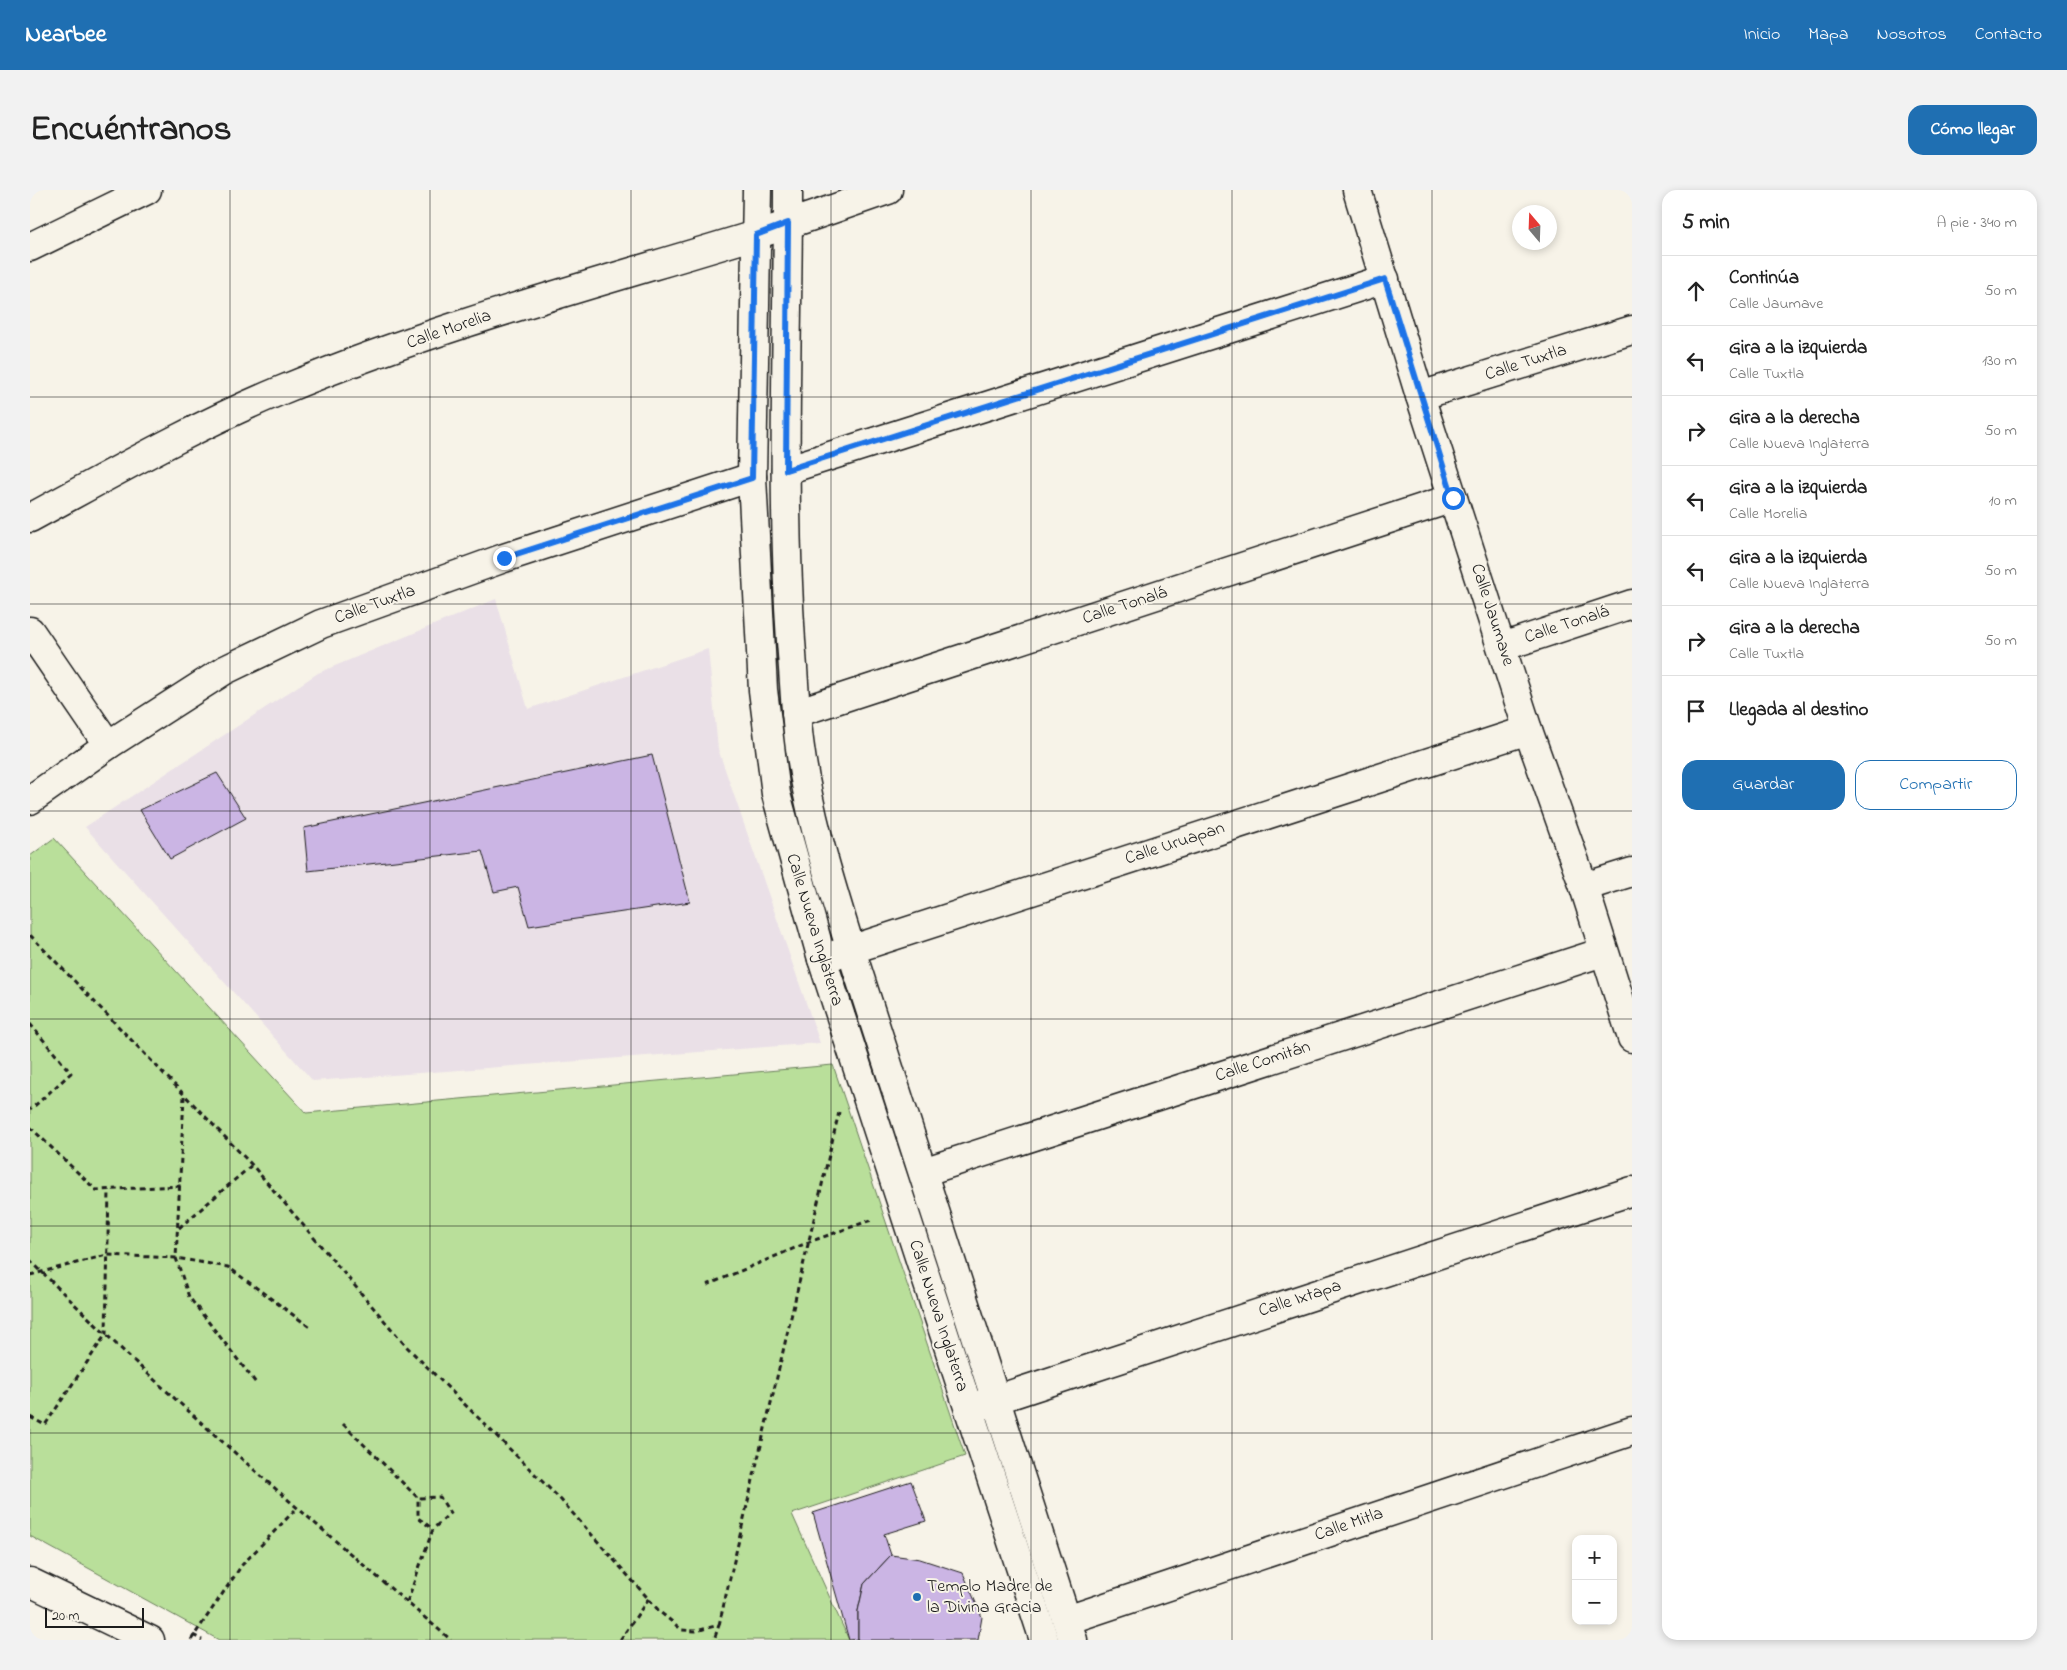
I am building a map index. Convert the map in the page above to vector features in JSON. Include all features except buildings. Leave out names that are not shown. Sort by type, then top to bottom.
[{"type":"street","points":[[30,248],[147,190]]},
{"type":"street","name":"Calle Nueva Inglaterra","points":[[757,190],[752,478],[763,690],[771,759],[784,829],[822,959],[1044,1640]]},
{"type":"street","name":"Calle Nueva Inglaterra","points":[[788,190],[786,470],[789,604],[796,713],[800,748],[812,810],[851,950],[1070,1630]]},
{"type":"street","name":"Calle Morelia","points":[[30,518],[196,428],[282,390],[373,355],[510,309],[756,235],[888,190]]},
{"type":"street","name":"Calle Jaumave","points":[[1357,190],[1420,396],[1528,730],[1584,887],[1603,952],[1632,1038]]},
{"type":"street","points":[[786,470],[1385,279]]},
{"type":"street","name":"Calle Tuxtla","points":[[1420,396],[1632,330]]},
{"type":"street","name":"Calle Tuxtla","points":[[30,800],[108,745],[225,670],[321,624],[504,558],[752,478]]},
{"type":"street","name":"Calle Tonalá","points":[[796,713],[1453,498]]},
{"type":"street","name":"Calle Tonalá","points":[[1502,647],[1632,604]]},
{"type":"street","points":[[30,631],[108,745]]},
{"type":"street","name":"Calle Uruapan","points":[[822,959],[1528,730]]},
{"type":"street","points":[[1584,887],[1632,872]]},
{"type":"street","name":"Calle Comitán","points":[[923,1172],[1603,952]]},
{"type":"street","name":"Calle Ixtapa","points":[[968,1408],[1632,1191]]},
{"type":"street","name":"Calle Mitla","points":[[1070,1630],[1632,1431]]},
{"type":"street","points":[[30,1582],[150,1640]]},
{"type":"path","points":[[30,934],[252,1165],[406,1346],[561,1500],[660,1612],[682,1630],[696,1631],[719,1625]]},
{"type":"path","points":[[30,1024],[71,1073],[30,1110]]},
{"type":"path","points":[[184,1096],[176,1258],[189,1297],[256,1384]]},
{"type":"path","points":[[714,1640],[810,1242],[839,1108]]},
{"type":"path","points":[[30,1127],[96,1190],[181,1186]]},
{"type":"path","points":[[178,1229],[252,1165]]},
{"type":"path","points":[[30,1417],[45,1425],[106,1334],[109,1190]]},
{"type":"path","points":[[707,1286],[810,1242],[903,1208]]},
{"type":"path","points":[[30,1275],[107,1255],[176,1258],[228,1267],[311,1328]]},
{"type":"path","points":[[30,1260],[106,1334],[296,1509],[451,1640]]},
{"type":"path","points":[[343,1424],[418,1498],[418,1518],[433,1529]]},
{"type":"path","points":[[407,1602],[433,1529],[450,1513],[440,1497],[418,1498]]},
{"type":"path","points":[[191,1640],[242,1565],[296,1509]]},
{"type":"path","points":[[620,1640],[649,1598]]},
{"type":"path","points":[[193,1635],[202,1640]]},
{"type":"shaded area","points":[[496,599],[528,709],[708,649],[718,749],[820,1043],[313,1081],[85,827],[318,673]]},
{"type":"green space","points":[[54,838],[306,1113],[833,1065],[965,1456],[792,1514],[849,1640],[219,1640],[30,1536],[30,856]]},
{"type":"place","name":"Templo Madre de la Divina Gracia","points":[[917,1597]]},
{"type":"route","points":[[504,558],[752,478],[756,235],[788,223],[785,376],[786,470],[1385,279],[1453,498]]}]
